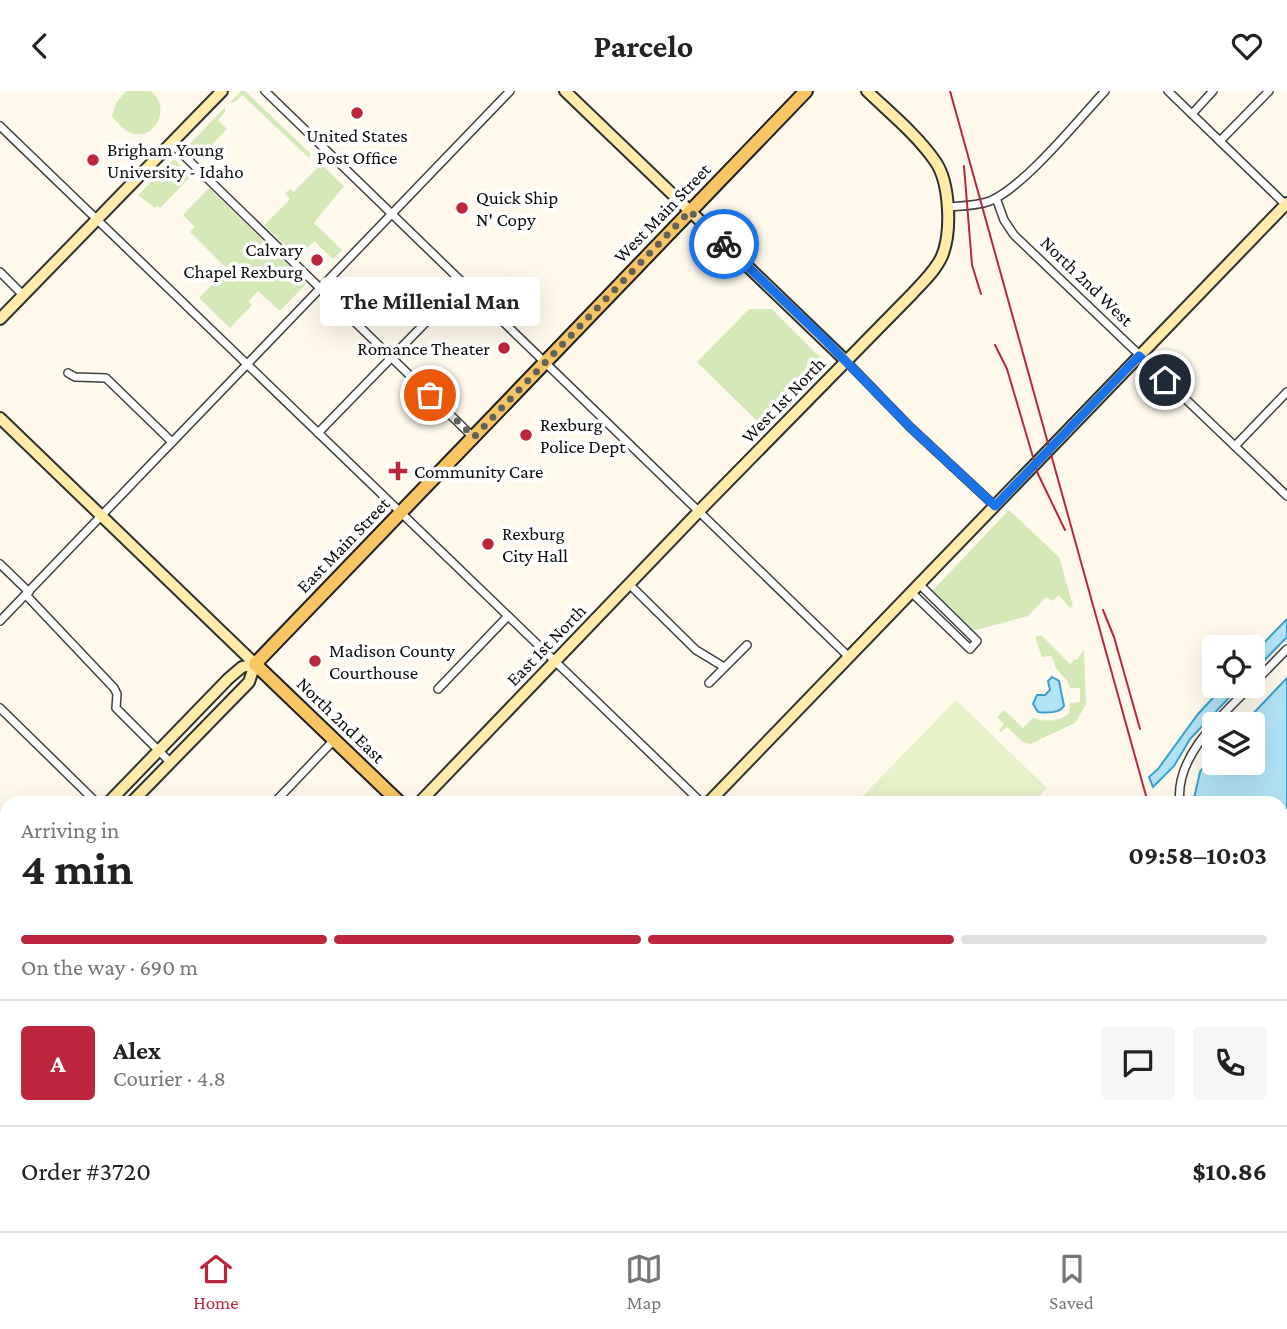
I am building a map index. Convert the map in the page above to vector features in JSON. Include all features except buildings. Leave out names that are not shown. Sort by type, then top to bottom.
[{"type":"main road","name":"West Main Street","points":[[545,362],[806,91]]},
{"type":"main road","name":"East Main Street","points":[[255,664],[545,362]]},
{"type":"main road","name":"North 2nd East","points":[[255,664],[393,796]]},
{"type":"street","points":[[0,319],[222,91]]},
{"type":"street","points":[[265,91],[849,657]]},
{"type":"street","points":[[0,621],[510,91]]},
{"type":"street","points":[[565,91],[845,360],[910,427],[995,506]]},
{"type":"street","name":"West 1st North","points":[[699,511],[912,294],[939,263],[948,232],[947,207],[940,169],[923,147],[867,91]]},
{"type":"street","points":[[947,207],[985,203],[1017,183],[1105,91]]},
{"type":"street","points":[[715,796],[1286,204],[1168,91]]},
{"type":"street","points":[[1192,114],[1213,91]]},
{"type":"street","points":[[1220,142],[1269,91]]},
{"type":"street","points":[[0,126],[695,796]]},
{"type":"street","points":[[171,143],[474,437]]},
{"type":"street","name":"North 2nd West","points":[[996,198],[1004,220],[1014,235],[1287,496]]},
{"type":"street","points":[[0,272],[23,295]]},
{"type":"street","points":[[318,433],[464,283]]},
{"type":"street","points":[[68,373],[75,377],[106,379],[172,442]]},
{"type":"street","points":[[1235,446],[1287,392]]},
{"type":"street","points":[[0,418],[255,664]]},
{"type":"street","name":"East 1st North","points":[[426,796],[699,511]]},
{"type":"street","points":[[0,564],[114,688],[117,694],[116,708],[170,762]]},
{"type":"street","points":[[629,584],[696,650],[723,667]]},
{"type":"street","points":[[915,588],[977,641],[970,649],[915,588]]},
{"type":"street","points":[[438,689],[508,616]]},
{"type":"street","points":[[709,683],[747,645]]},
{"type":"street","points":[[1265,672],[1287,649]]},
{"type":"street","name":"East Main Street","points":[[115,796],[228,679],[242,667],[255,664]]},
{"type":"street","name":"East Main Street","points":[[138,796],[249,682],[255,664]]},
{"type":"street","points":[[1180,796],[1180,780],[1206,731],[1239,698]]},
{"type":"street","points":[[0,708],[90,796]]},
{"type":"street","points":[[281,796],[334,740]]},
{"type":"green space","points":[[126,91],[151,91],[157,98],[160,115],[153,129],[138,134],[129,132],[112,117],[116,103]]},
{"type":"green space","points":[[241,91],[245,91],[311,154],[309,158],[242,95],[234,103],[230,102]]},
{"type":"green space","points":[[225,107],[225,112],[218,120],[227,129],[197,160],[185,149]]},
{"type":"green space","points":[[174,159],[191,176],[160,208],[155,208],[138,195]]},
{"type":"green space","points":[[316,159],[344,186],[314,223],[342,250],[333,259],[314,241],[298,257],[264,225],[290,199],[285,193],[290,189],[294,192],[317,168],[314,162]]},
{"type":"green space","points":[[209,188],[307,283],[280,311],[258,291],[249,301],[252,305],[230,328],[199,298],[227,269],[190,232],[195,227],[183,215]]},
{"type":"green space","points":[[749,309],[772,309],[823,360],[762,426],[697,362]]},
{"type":"green space","points":[[1009,510],[1059,557],[1073,606],[1070,608],[1059,595],[1052,601],[1046,597],[1028,616],[972,631],[932,591]]},
{"type":"green space","points":[[1041,635],[1070,664],[1077,660],[1084,649],[1086,704],[1075,723],[1030,744],[1023,742],[1007,727],[1001,732],[999,730],[1004,724],[997,717],[1004,710],[1023,728],[1033,718],[1057,720],[1069,713],[1070,703],[1080,702],[1080,688],[1070,688],[1051,656],[1042,657],[1035,637]]},
{"type":"green space","points":[[956,700],[1047,788],[1040,796],[863,796]]},
{"type":"water","points":[[1287,619],[1287,637],[1265,660],[1265,642]]},
{"type":"water","points":[[1052,677],[1059,681],[1064,706],[1056,712],[1038,712],[1033,704],[1037,695],[1045,695],[1050,690],[1048,681]]},
{"type":"water","points":[[1287,678],[1287,796],[1195,796],[1202,769],[1202,775],[1265,775],[1265,712],[1254,712]]},
{"type":"water","points":[[1213,698],[1229,698],[1215,712],[1202,712],[1202,726],[1190,739],[1174,766],[1153,787],[1149,777],[1158,769],[1198,714]]},
{"type":"railway","points":[[950,91],[1146,796]]},
{"type":"railway","points":[[964,166],[972,265],[981,294]]},
{"type":"railway","points":[[995,345],[1007,369],[1038,474],[1065,530]]},
{"type":"railway","points":[[1103,610],[1114,637],[1140,729]]},
{"type":"way so far","points":[[430,395],[474,437],[690,211],[724,244]]},
{"type":"place","name":"United States Post Office","points":[[357,113]]},
{"type":"place","name":"Brigham Young University - Idaho","points":[[93,160]]},
{"type":"place","name":"Quick Ship N' Copy","points":[[462,208]]},
{"type":"place","name":"Calvary Chapel Rexburg","points":[[317,260]]},
{"type":"place","name":"Romance Theater","points":[[504,348]]},
{"type":"place","name":"The Millenial Man","points":[[430,395]]},
{"type":"place","name":"Rexburg Police Dept","points":[[526,435]]},
{"type":"place","name":"Community Care","points":[[398,471]]},
{"type":"place","name":"Rexburg City Hall","points":[[488,544]]},
{"type":"place","name":"Madison County Courthouse","points":[[315,661]]},
{"type":"route","points":[[724,244],[823,338],[910,427],[995,506],[1139,356],[1165,380]]}]
